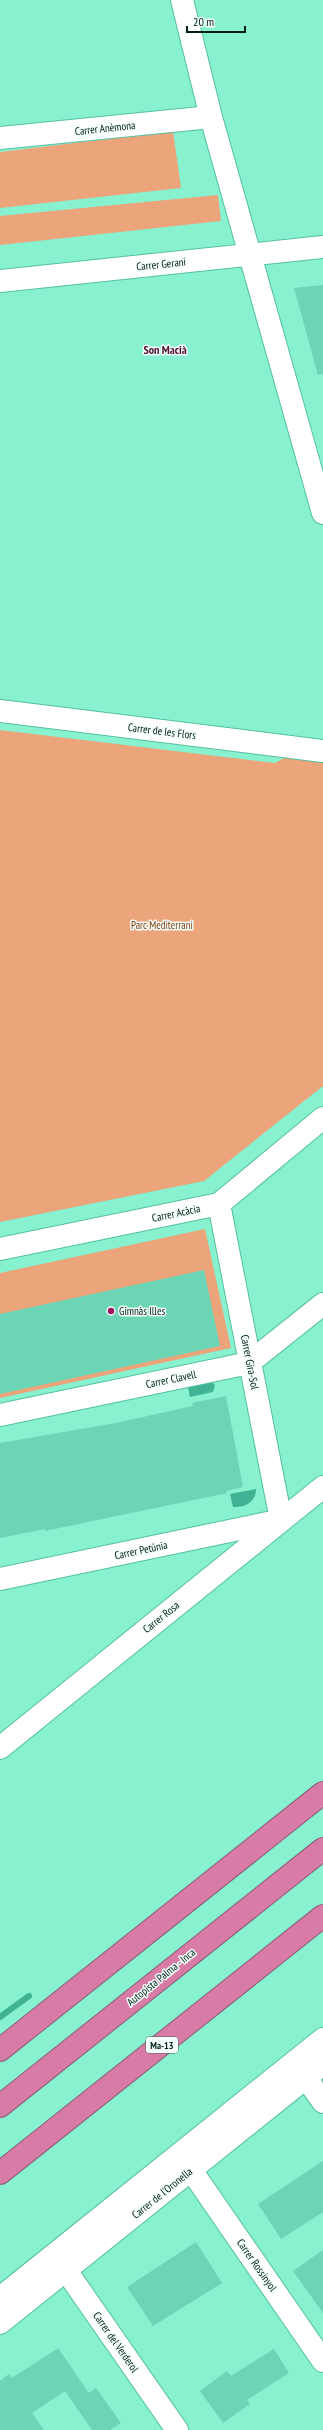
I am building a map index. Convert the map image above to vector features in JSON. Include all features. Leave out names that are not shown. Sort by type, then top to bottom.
[{"type":"highway","points":[[0,2050],[323,1793]]},
{"type":"highway","name":"Autopista Palma - Inca","points":[[0,2106],[323,1849]]},
{"type":"highway","name":"Ma-13","points":[[0,2173],[323,1916]]},
{"type":"highway","points":[[0,2091],[74,2048]]},
{"type":"street","points":[[182,0],[211,117],[323,513]]},
{"type":"street","name":"Carrer Anèmona","points":[[0,138],[211,117]]},
{"type":"street","name":"Carrer Gerani","points":[[0,281],[323,247]]},
{"type":"street","name":"Carrer de les Flors","points":[[0,711],[323,751]]},
{"type":"street","name":"Carrer Acàcia","points":[[0,1249],[219,1204],[323,1118]]},
{"type":"street","name":"Carrer Gira-Sol","points":[[219,1204],[281,1520]]},
{"type":"street","name":"Carrer Clavell","points":[[0,1415],[250,1363],[323,1304]]},
{"type":"street","name":"Carrer Rosa","points":[[0,1748],[323,1487]]},
{"type":"street","name":"Carrer Petúnia","points":[[0,1579],[281,1520]]},
{"type":"street","name":"Carrer de l'Oronella","points":[[0,2323],[60,2262],[323,2039]]},
{"type":"street","name":"Carrer de l'Oronella","points":[[0,2298],[60,2262],[191,2170],[323,2064]]},
{"type":"street","points":[[306,2078],[323,2102]]},
{"type":"street","name":"Carrer Rossinyol","points":[[191,2170],[323,2361]]},
{"type":"street","name":"Carrer del Verderol","points":[[60,2262],[178,2430]]},
{"type":"green space","points":[[173,131],[181,188],[0,208],[0,152]]},
{"type":"green space","points":[[218,195],[221,221],[0,245],[0,216]]},
{"type":"green space","name":"Parc Mediterrani","points":[[0,730],[275,763],[293,753],[323,759],[323,1086],[204,1181],[0,1222]]},
{"type":"green space","name":"Gimnàs Illes","points":[[205,1229],[231,1348],[0,1398],[0,1273]]},
{"type":"shaded area","points":[[211,1382],[215,1385],[213,1392],[190,1397],[188,1387]]},
{"type":"shaded area","points":[[256,1489],[256,1494],[252,1501],[246,1505],[233,1507],[230,1494]]},
{"type":"building","points":[[323,285],[323,374],[318,375],[294,288]]},
{"type":"building","name":"Gimnàs Illes","points":[[204,1270],[220,1346],[0,1394],[0,1314]]},
{"type":"building","points":[[226,1396],[243,1487],[226,1491],[227,1493],[45,1531],[45,1529],[0,1538],[0,1443],[116,1423],[193,1406],[192,1403]]},
{"type":"building","points":[[323,2161],[323,2212],[281,2239],[258,2204]]},
{"type":"building","points":[[196,2242],[222,2283],[153,2326],[127,2287]]},
{"type":"building","points":[[323,2250],[323,2313],[293,2271]]},
{"type":"building","points":[[58,2348],[89,2393],[96,2388],[121,2423],[110,2430],[92,2430],[65,2391],[32,2413],[44,2430],[0,2430],[0,2381],[9,2374],[12,2378]]},
{"type":"building","points":[[274,2349],[289,2373],[247,2400],[250,2404],[223,2423],[200,2391],[227,2371],[231,2376]]},
{"type":"waterway","points":[[0,2017],[29,1996]]},
{"type":"place","name":"Gimnàs Illes","points":[[111,1311]]},
{"type":"district","name":"Son Macià","points":[[165,349]]}]
